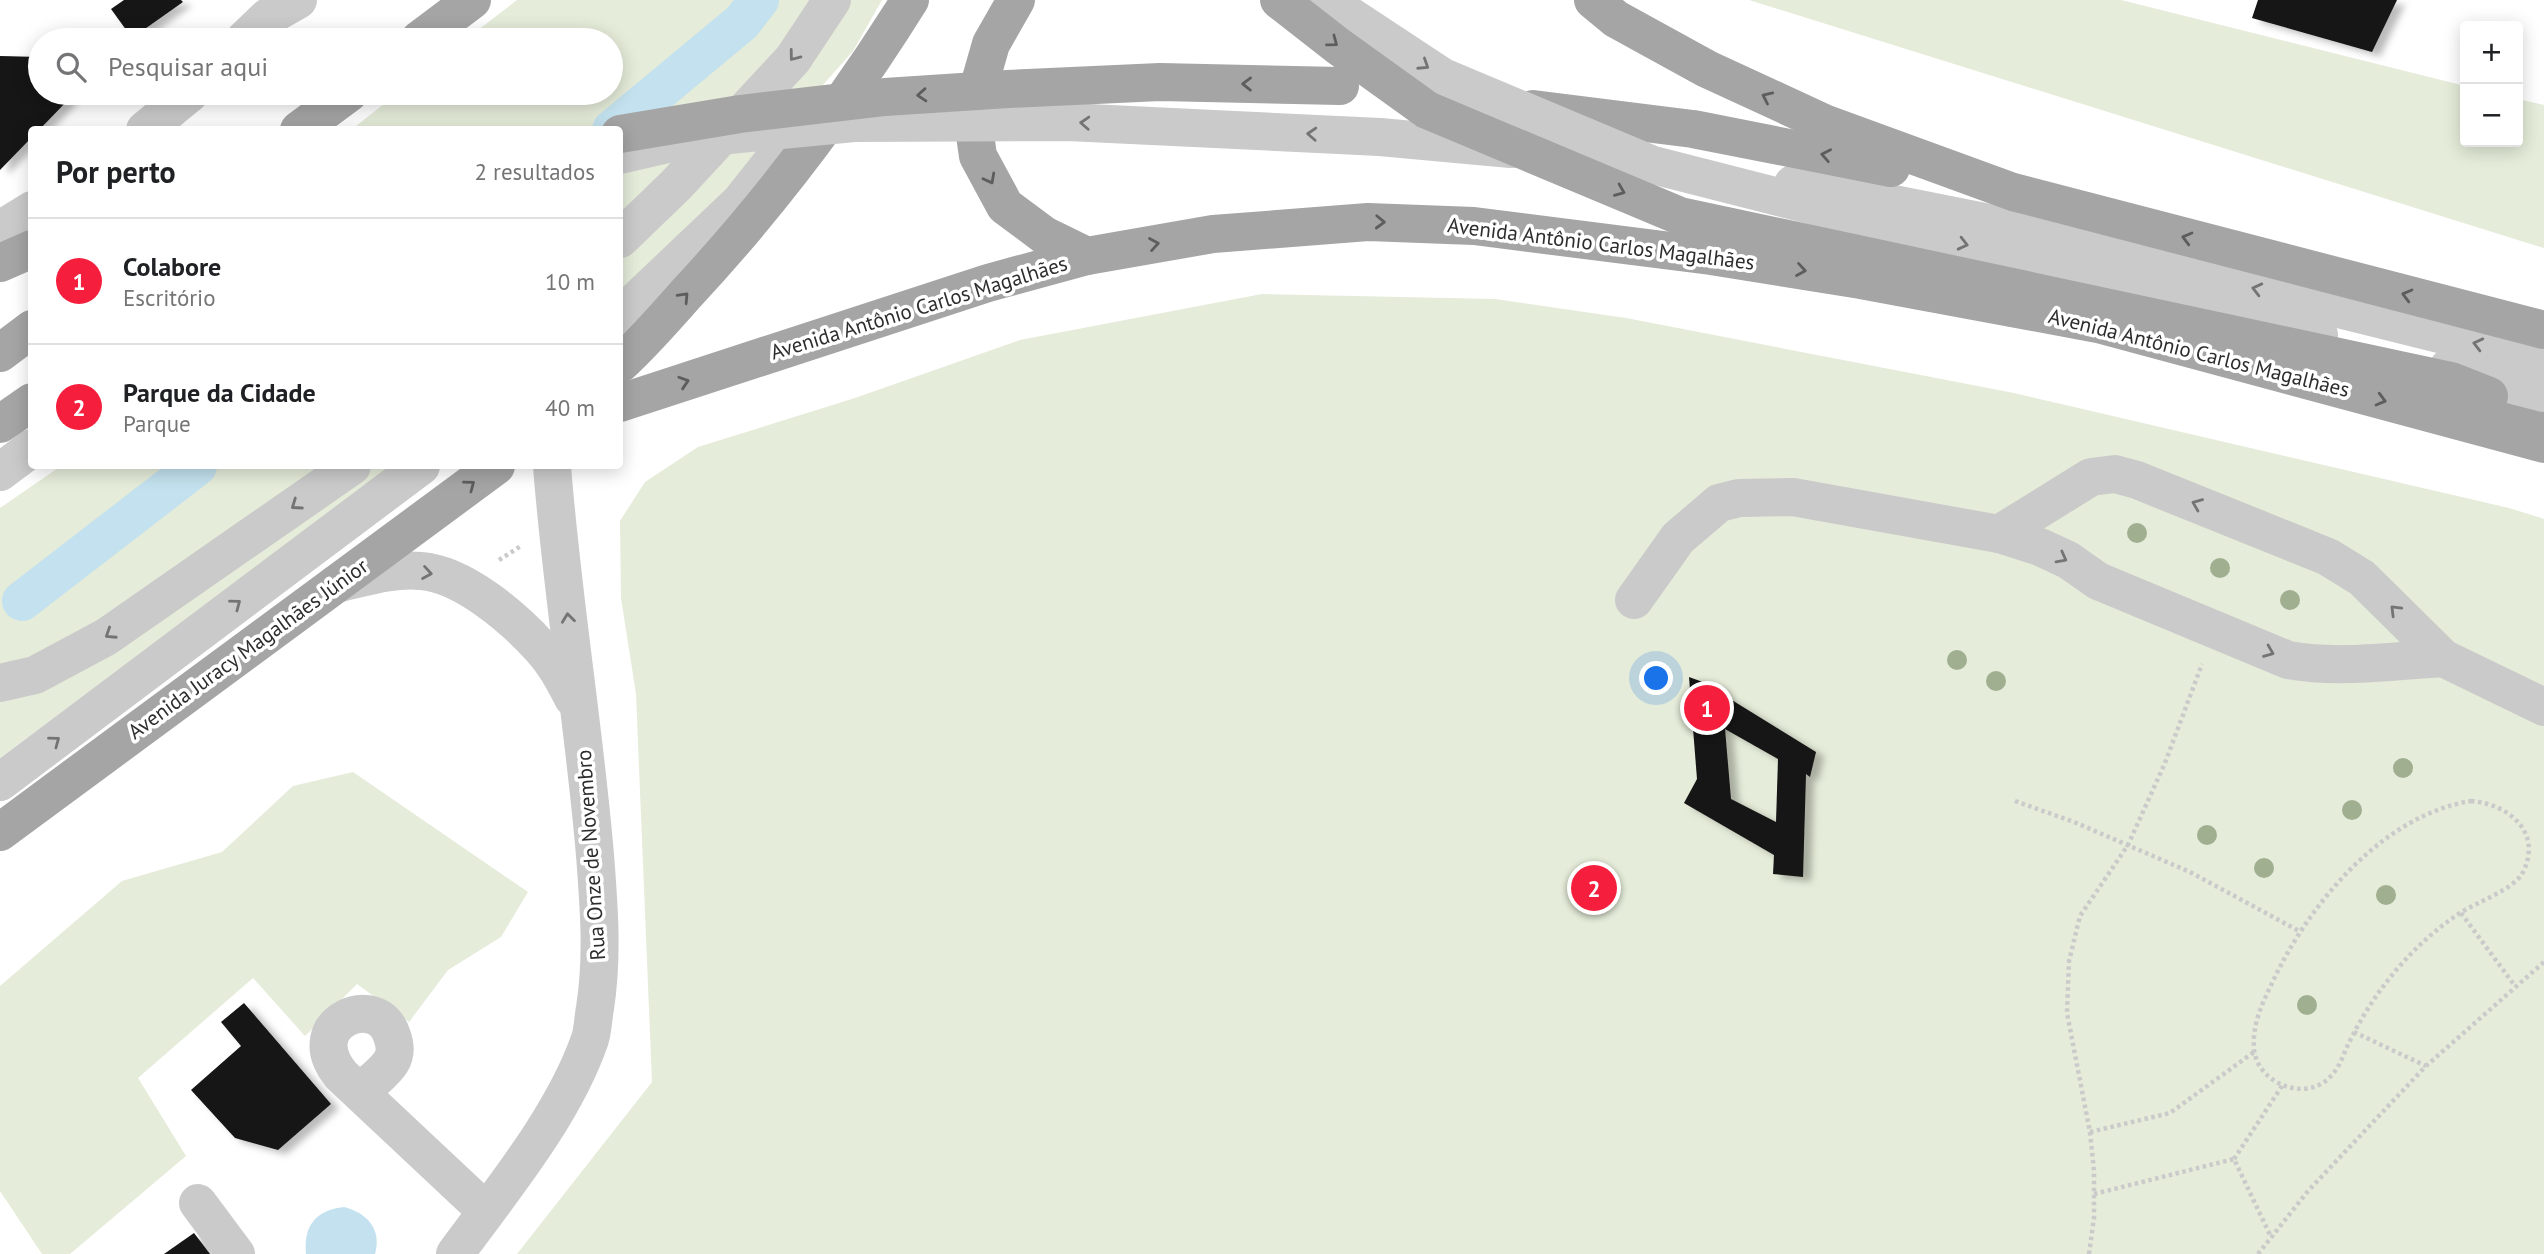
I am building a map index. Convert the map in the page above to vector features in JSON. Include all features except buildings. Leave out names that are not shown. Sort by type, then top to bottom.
[{"type":"main road","points":[[435,28],[472,0]]},
{"type":"main road","points":[[623,361],[705,275],[778,190],[886,39],[910,0]]},
{"type":"main road","points":[[1016,0],[991,44],[981,79],[973,121],[978,156],[1005,206],[1044,235],[1087,256]]},
{"type":"main road","points":[[1279,0],[1427,110],[1680,216],[2451,381],[2544,422]]},
{"type":"main road","points":[[1593,0],[1616,19],[1707,69],[1812,118],[2013,192]]},
{"type":"main road","points":[[623,134],[740,114],[885,97],[994,89],[1160,82],[1340,86],[1693,129],[2013,192],[2544,330]]},
{"type":"main road","points":[[302,126],[332,105]]},
{"type":"main road","name":"Avenida Antônio Carlos Magalhães","points":[[623,402],[988,282],[1087,256],[1213,234],[1368,222],[1474,226],[1711,256],[2098,324],[2544,444]]},
{"type":"main road","points":[[0,263],[28,251]]},
{"type":"main road","points":[[0,353],[28,332]]},
{"type":"main road","points":[[0,424],[28,405]]},
{"type":"main road","name":"Avenida Juracy Magalhães Júnior","points":[[0,832],[492,469]]},
{"type":"street","points":[[623,236],[676,185],[793,59],[832,0]]},
{"type":"street","points":[[623,313],[740,202],[871,38],[893,0]]},
{"type":"street","points":[[1326,0],[1443,77],[1653,165],[2544,393]]},
{"type":"street","points":[[150,126],[175,105]]},
{"type":"street","points":[[623,154],[689,139],[854,123],[1068,122],[1380,137],[1722,169],[2004,226],[2544,360]]},
{"type":"street","points":[[0,230],[28,212]]},
{"type":"street","points":[[0,472],[28,451]]},
{"type":"street","points":[[0,683],[34,675],[106,637],[348,469]]},
{"type":"street","points":[[0,782],[417,469]]},
{"type":"street","name":"Rua Onze de Novembro","points":[[455,1254],[519,1166],[565,1094],[590,1038],[598,990],[601,938],[589,786],[578,710],[552,469]]},
{"type":"street","points":[[1999,534],[2091,477],[2115,474],[2137,480],[2328,557],[2362,578],[2443,658],[2544,707]]},
{"type":"street","points":[[1634,600],[1678,538],[1719,503],[1740,498],[1793,497],[1999,534],[2040,547],[2098,581],[2288,660],[2336,665],[2443,658]]},
{"type":"street","name":"Rua Onze de Novembro","points":[[336,584],[386,573],[421,571],[445,576],[477,592],[541,648],[560,674],[578,710]]},
{"type":"street","points":[[360,1092],[486,1211]]},
{"type":"street","points":[[198,1203],[236,1254]]},
{"type":"path","points":[[459,583],[557,525]]},
{"type":"path","points":[[2089,1254],[2094,1218],[2090,1132],[2067,1013],[2069,961],[2080,916],[2127,845],[2165,764],[2216,631]]},
{"type":"path","points":[[2015,801],[2074,822],[2190,872],[2299,931]]},
{"type":"path","points":[[2487,802],[2509,811],[2524,825],[2530,842],[2529,860],[2521,876],[2461,913],[2426,939],[2397,969],[2373,1000],[2329,1079],[2312,1087],[2296,1088],[2282,1086],[2258,1067],[2254,1052],[2254,1032],[2260,1007],[2299,931],[2325,895],[2389,836],[2451,804],[2487,802]]},
{"type":"path","points":[[2461,913],[2515,986]]},
{"type":"path","points":[[2258,1254],[2308,1191],[2426,1066],[2544,962]]},
{"type":"path","points":[[2354,1032],[2426,1066]]},
{"type":"path","points":[[2090,1132],[2170,1113],[2254,1052]]},
{"type":"path","points":[[2094,1194],[2234,1159],[2282,1086]]},
{"type":"path","points":[[2234,1159],[2271,1237]]},
{"type":"green space","points":[[517,0],[882,0],[853,51],[680,247],[623,291],[623,126],[356,126],[383,105],[623,105],[623,28],[481,28]]},
{"type":"green space","points":[[1749,0],[2121,0],[2460,85],[2460,147],[2523,147],[2523,100],[2544,105],[2544,248]]},
{"type":"green space","points":[[1262,294],[1495,299],[1626,318],[2014,393],[2509,508],[2544,519],[2544,1254],[517,1254],[652,1082],[636,694],[621,598],[620,521],[645,482],[698,447],[855,398],[1020,340]]},
{"type":"green space","points":[[57,469],[387,469],[0,758],[0,508]]},
{"type":"green space","points":[[353,772],[528,892],[501,937],[448,970],[409,1022],[357,984],[305,1036],[253,978],[138,1078],[186,1156],[70,1254],[42,1254],[0,1191],[0,986],[122,881],[222,852],[293,786]]},
{"type":"water","points":[[344,1207],[360,1213],[371,1223],[376,1237],[375,1254],[306,1254],[307,1235],[313,1221],[326,1212]]},
{"type":"waterway","points":[[617,126],[742,22],[759,0]]},
{"type":"waterway","points":[[22,601],[193,469]]},
{"type":"place","name":"Colabore","points":[[1707,708]]},
{"type":"place","name":"Parque da Cidade","points":[[1594,888]]}]
